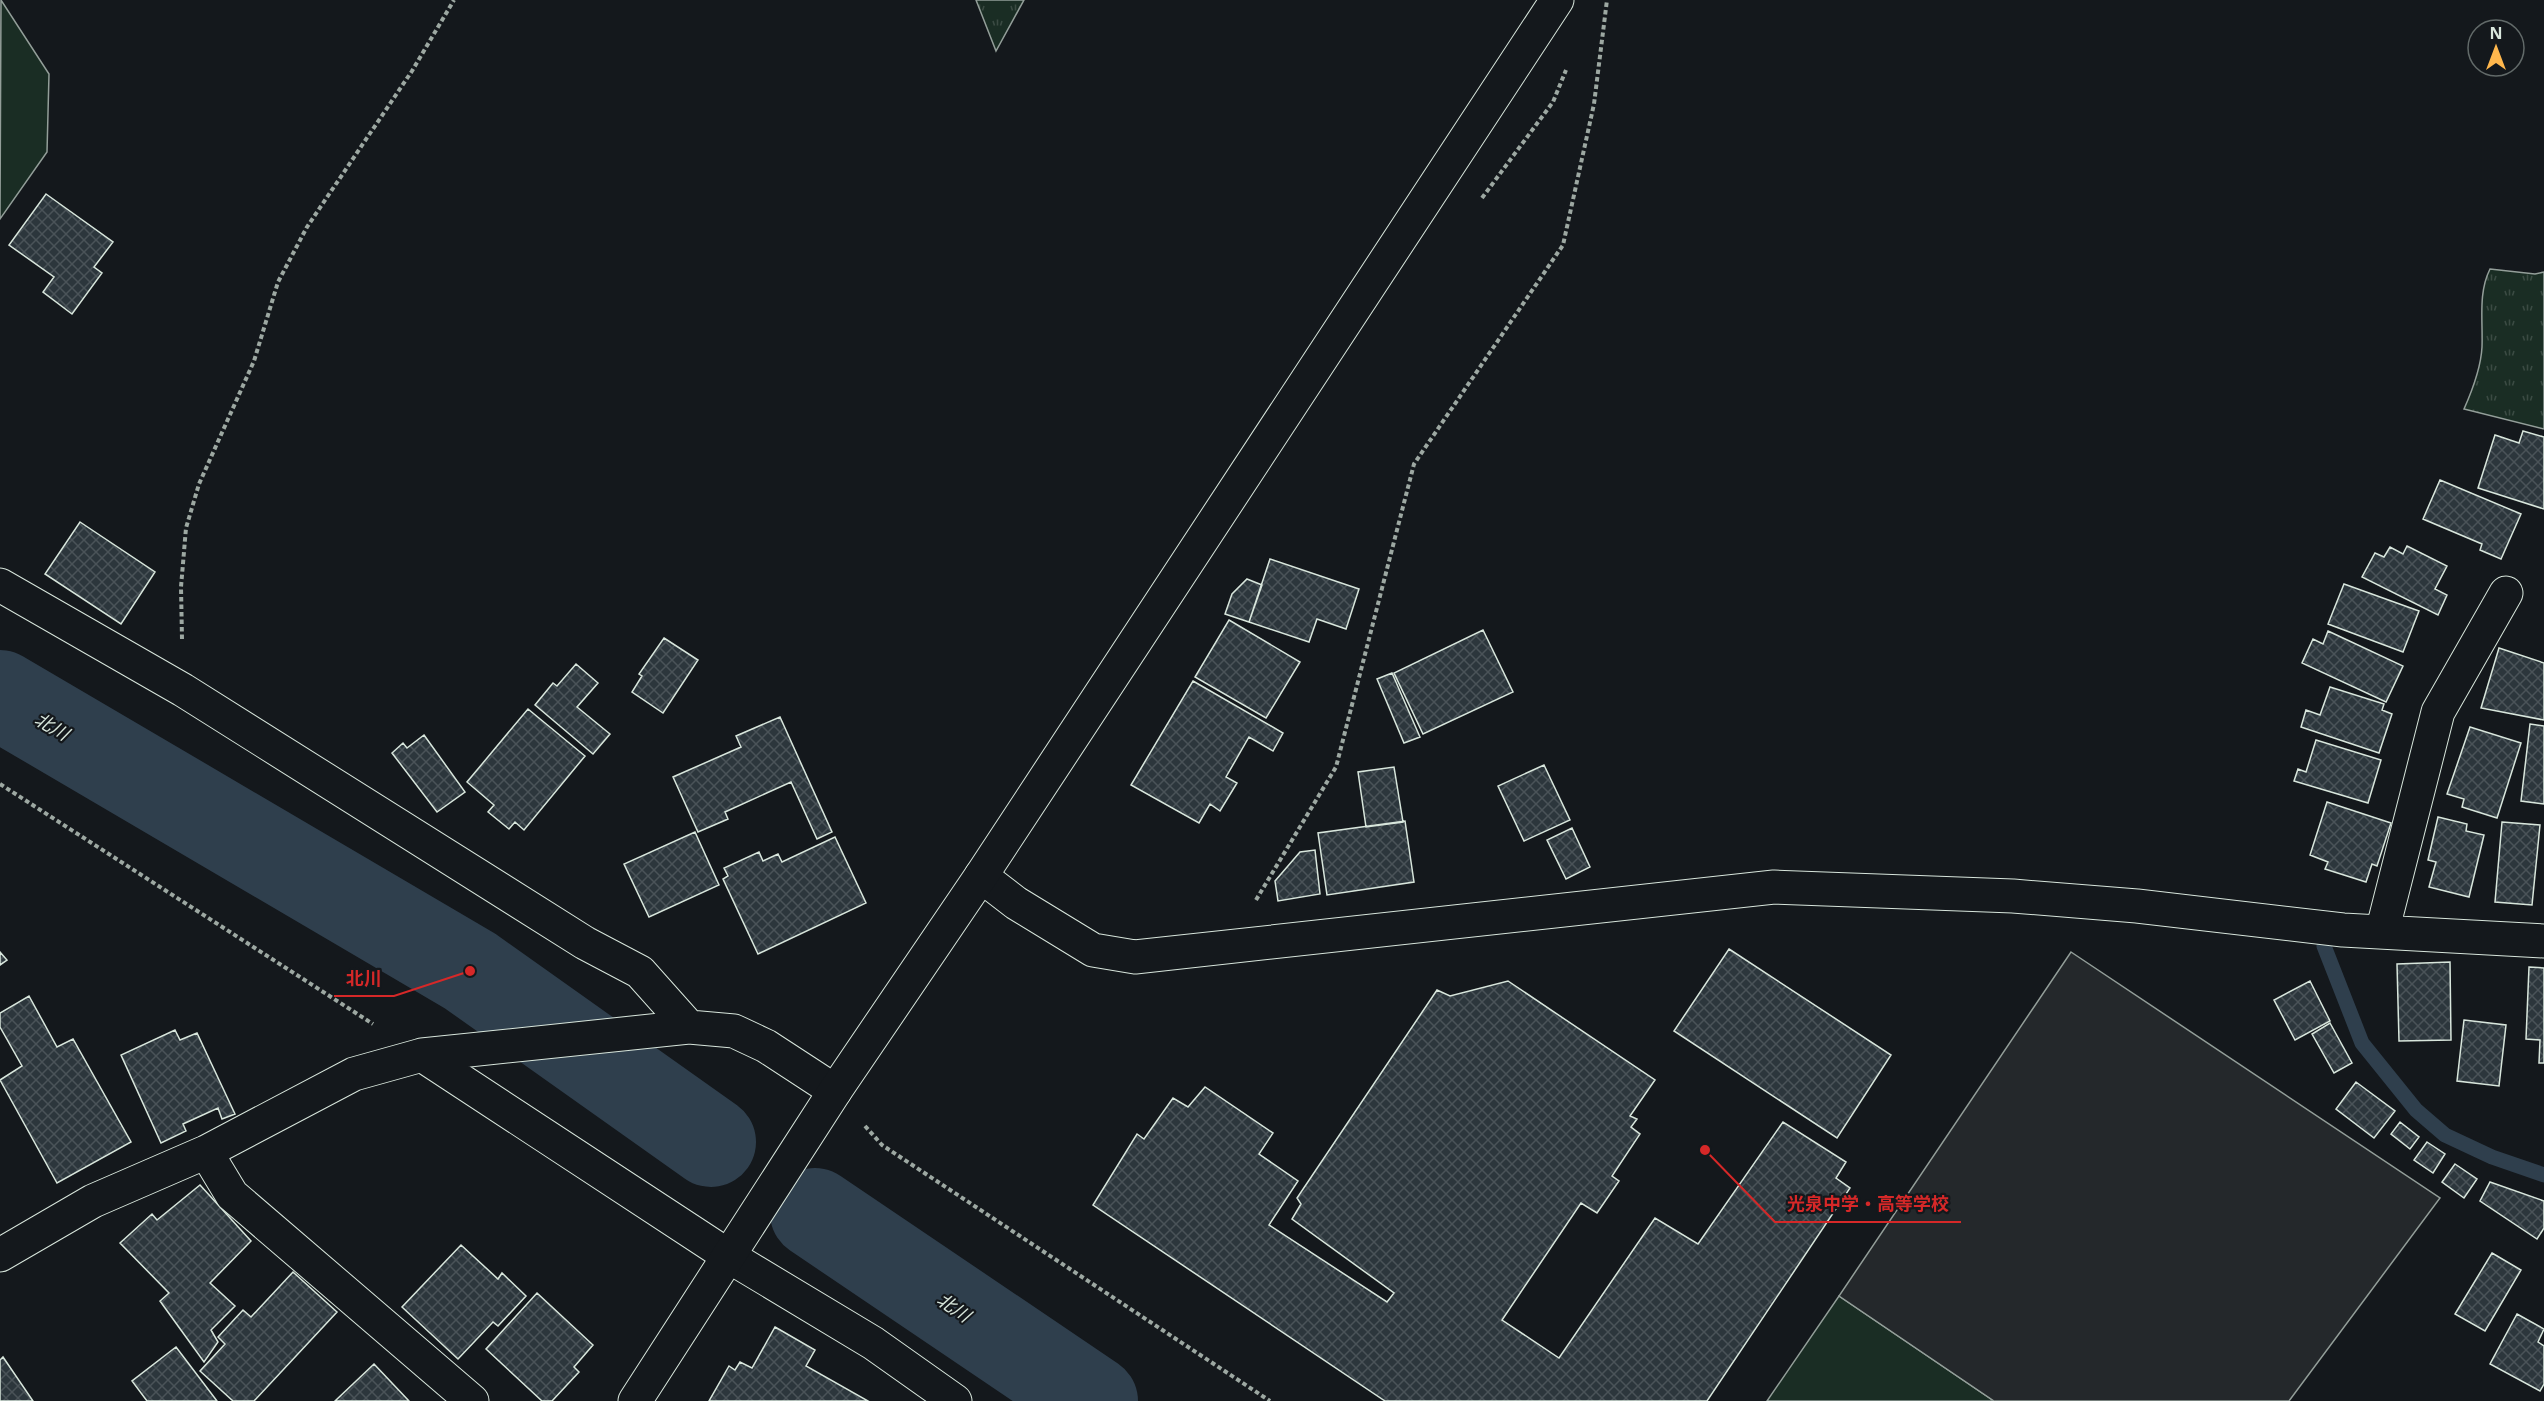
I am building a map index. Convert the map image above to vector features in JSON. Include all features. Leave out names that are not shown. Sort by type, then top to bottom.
[{"type":"street","points":[[635,1401],[805,1141],[835,1091],[981,876],[1557,0]]},
{"type":"street","points":[[0,585],[183,690],[585,943],[640,972],[679,1028]]},
{"type":"street","points":[[2382,932],[2438,712],[2506,593]]},
{"type":"street","points":[[981,876],[1016,903],[1093,950],[1135,957],[1774,887],[2013,896],[2137,906],[2382,932],[2544,941]]},
{"type":"street","points":[[0,1255],[93,1201],[206,1152],[354,1074],[422,1055],[679,1028],[734,1031],[766,1046],[835,1091]]},
{"type":"street","points":[[422,1055],[738,1244],[955,1401]]},
{"type":"street","points":[[206,1152],[232,1195],[472,1401]]},
{"type":"path","points":[[183,690],[181,587],[186,528],[199,484],[254,362],[279,282],[307,227],[412,71],[454,0]]},
{"type":"path","points":[[1228,947],[1336,768],[1414,464],[1563,245],[1594,104],[1607,0]]},
{"type":"path","points":[[0,784],[422,1055]]},
{"type":"path","points":[[835,1091],[882,1145],[1270,1401]]},
{"type":"green space","points":[[1,0],[49,74],[47,152],[0,219]]},
{"type":"green space","points":[[976,0],[1024,0],[996,51]]},
{"type":"green space","points":[[2490,269],[2535,274],[2544,272],[2544,429],[2464,409],[2480,363],[2482,297]]},
{"type":"green space","points":[[1839,1296],[1994,1401],[1767,1401]]},
{"type":"shaded area","points":[[2071,952],[2440,1198],[2289,1401],[1994,1401],[1839,1296]]},
{"type":"building","points":[[46,194],[113,242],[94,267],[102,273],[72,314],[43,292],[54,277],[9,245]]},
{"type":"building","points":[[2523,431],[2544,437],[2544,509],[2478,488],[2495,435],[2519,443]]},
{"type":"building","points":[[2440,480],[2521,514],[2501,559],[2480,550],[2482,544],[2423,519]]},
{"type":"building","points":[[80,522],[155,572],[121,624],[45,574]]},
{"type":"building","points":[[2407,546],[2447,566],[2435,589],[2447,595],[2438,615],[2362,577],[2375,553],[2384,557],[2390,547],[2403,554]]},
{"type":"building","points":[[1270,559],[1359,589],[1346,629],[1317,619],[1309,642],[1249,622]]},
{"type":"building","points":[[1247,579],[1262,585],[1249,622],[1225,614],[1232,594]]},
{"type":"building","points":[[2344,584],[2419,611],[2403,652],[2328,624]]},
{"type":"building","points":[[1229,620],[1300,662],[1266,718],[1195,677]]},
{"type":"building","points":[[1483,630],[1513,692],[1423,734],[1394,673]]},
{"type":"building","points":[[2328,631],[2403,666],[2386,702],[2302,663],[2313,639],[2323,644]]},
{"type":"building","points":[[664,638],[698,660],[663,713],[632,692],[642,676],[639,674]]},
{"type":"building","points":[[2499,648],[2544,663],[2544,720],[2481,708]]},
{"type":"building","points":[[576,664],[598,683],[577,707],[610,734],[593,754],[535,705],[553,683],[557,686]]},
{"type":"building","points":[[1392,673],[1420,737],[1404,743],[1377,679]]},
{"type":"building","points":[[1193,681],[1283,733],[1273,751],[1249,737],[1226,777],[1237,783],[1220,811],[1210,804],[1199,823],[1131,785]]},
{"type":"building","points":[[2330,687],[2384,704],[2382,710],[2392,714],[2379,753],[2301,727],[2306,710],[2320,715]]},
{"type":"building","points":[[528,709],[585,756],[524,830],[515,822],[509,829],[488,812],[494,805],[467,782]]},
{"type":"building","points":[[780,717],[832,832],[817,839],[791,782],[725,812],[728,819],[698,832],[673,777],[741,747],[736,736]]},
{"type":"building","points":[[2530,724],[2544,726],[2544,804],[2521,801]]},
{"type":"building","points":[[2470,727],[2521,743],[2497,818],[2462,807],[2464,799],[2447,794]]},
{"type":"building","points":[[424,735],[465,792],[437,812],[392,753],[403,743],[407,748]]},
{"type":"building","points":[[2316,740],[2381,760],[2368,803],[2294,781],[2298,769],[2306,772]]},
{"type":"building","points":[[1544,765],[1570,820],[1524,841],[1498,786]]},
{"type":"building","points":[[1394,767],[1403,822],[1366,827],[1358,772]]},
{"type":"building","points":[[2327,802],[2391,823],[2377,866],[2372,864],[2366,882],[2325,869],[2328,862],[2310,855]]},
{"type":"building","points":[[2438,817],[2467,824],[2466,831],[2484,835],[2469,897],[2429,887],[2436,862],[2428,860]]},
{"type":"building","points":[[1405,821],[1414,882],[1327,895],[1318,833]]},
{"type":"building","points":[[2502,822],[2540,825],[2532,905],[2495,902]]},
{"type":"building","points":[[1572,828],[1590,867],[1566,879],[1547,840]]},
{"type":"building","points":[[695,832],[719,885],[649,917],[624,864]]},
{"type":"building","points":[[835,837],[866,903],[758,954],[723,879],[728,876],[724,868],[759,852],[763,861],[778,854],[782,862]]},
{"type":"building","points":[[1315,850],[1320,894],[1278,901],[1275,881],[1300,852]]},
{"type":"building","points":[[1729,949],[1891,1055],[1837,1138],[1674,1031]]},
{"type":"building","points":[[0,952],[7,960],[0,965]]},
{"type":"building","points":[[2450,962],[2451,1040],[2399,1041],[2397,964]]},
{"type":"building","points":[[2529,967],[2544,968],[2544,1063],[2539,1063],[2540,1040],[2526,1039]]},
{"type":"building","points":[[1508,981],[1655,1080],[1630,1116],[1637,1119],[1631,1127],[1640,1134],[1612,1176],[1619,1181],[1597,1213],[1581,1203],[1502,1320],[1559,1358],[1655,1218],[1698,1244],[1783,1122],[1846,1162],[1836,1178],[1850,1188],[1707,1401],[1385,1401],[1093,1205],[1137,1134],[1144,1139],[1173,1098],[1188,1107],[1205,1087],[1273,1133],[1259,1154],[1298,1181],[1269,1225],[1387,1302],[1394,1293],[1292,1219],[1301,1204],[1297,1198],[1437,990],[1450,996]]},
{"type":"building","points":[[2310,981],[2330,1021],[2295,1040],[2274,1000]]},
{"type":"building","points":[[29,996],[57,1047],[73,1039],[131,1142],[57,1183],[0,1080],[22,1066],[0,1027],[0,1013]]},
{"type":"building","points":[[2464,1020],[2506,1025],[2499,1086],[2457,1081]]},
{"type":"building","points":[[2330,1023],[2352,1063],[2334,1073],[2312,1034]]},
{"type":"building","points":[[175,1030],[180,1040],[197,1033],[235,1114],[222,1119],[218,1108],[183,1124],[186,1131],[161,1143],[121,1055]]},
{"type":"building","points":[[2356,1082],[2395,1111],[2374,1138],[2336,1109]]},
{"type":"building","points":[[2400,1122],[2419,1137],[2410,1149],[2391,1134]]},
{"type":"building","points":[[2427,1142],[2445,1154],[2433,1173],[2414,1160]]},
{"type":"building","points":[[2455,1164],[2477,1179],[2464,1198],[2442,1182]]},
{"type":"building","points":[[2490,1182],[2544,1201],[2544,1228],[2537,1239],[2480,1201]]},
{"type":"building","points":[[200,1185],[251,1241],[210,1283],[235,1306],[211,1330],[218,1342],[204,1362],[160,1301],[169,1293],[120,1243],[152,1214],[157,1220]]},
{"type":"building","points":[[461,1245],[498,1279],[502,1273],[526,1296],[498,1326],[493,1322],[458,1359],[402,1307]]},
{"type":"building","points":[[2492,1253],[2521,1270],[2485,1331],[2455,1314]]},
{"type":"building","points":[[293,1272],[337,1312],[254,1401],[233,1401],[200,1371],[225,1344],[218,1337],[243,1310],[251,1317]]},
{"type":"building","points":[[537,1293],[593,1345],[574,1367],[579,1372],[552,1401],[542,1401],[486,1349]]},
{"type":"building","points":[[2517,1314],[2544,1329],[2538,1342],[2544,1346],[2544,1384],[2540,1391],[2490,1364]]},
{"type":"building","points":[[775,1327],[815,1350],[806,1366],[868,1401],[709,1401],[729,1366],[735,1370],[740,1362],[752,1368]]},
{"type":"building","points":[[176,1347],[217,1401],[147,1401],[132,1381]]},
{"type":"building","points":[[3,1357],[33,1401],[0,1401],[0,1360]]},
{"type":"building","points":[[374,1364],[409,1401],[335,1401]]},
{"type":"waterway","name":"北川","points":[[0,695],[470,971],[711,1142]]},
{"type":"waterway","points":[[2324,946],[2362,1043],[2416,1110],[2445,1135],[2492,1157],[2544,1175]]},
{"type":"waterway","name":"北川","points":[[815,1213],[1093,1401]]},
{"type":"place","name":"北川","points":[[470,971]]},
{"type":"place","name":"光泉中学・高等学校","points":[[1705,1150]]}]
